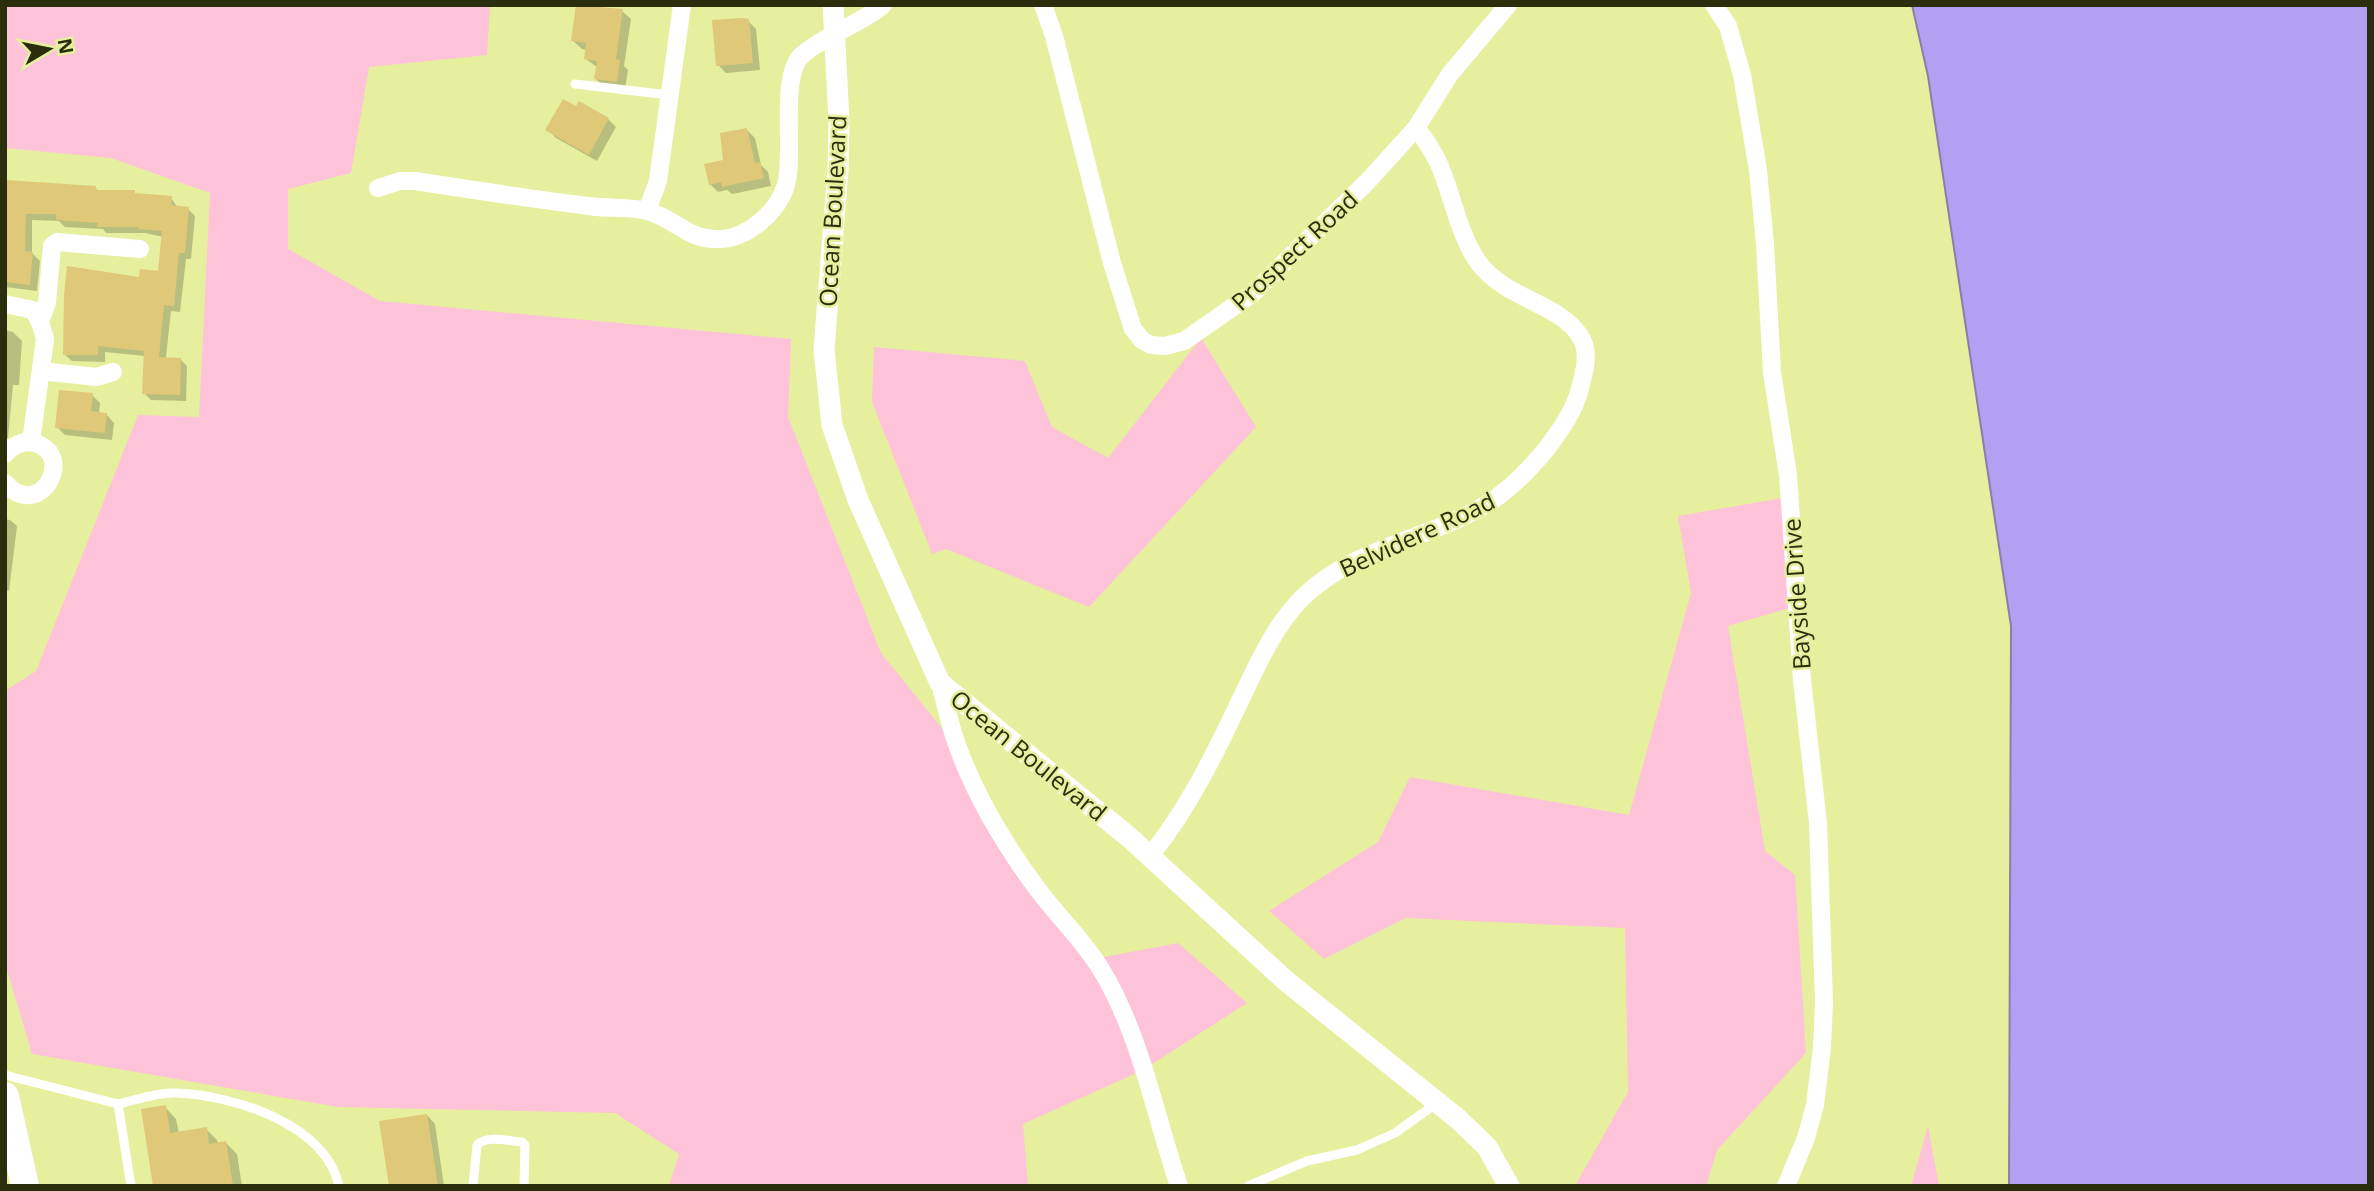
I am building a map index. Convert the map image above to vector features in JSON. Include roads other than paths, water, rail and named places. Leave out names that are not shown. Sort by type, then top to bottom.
[{"type":"highway","points":[[5,1096],[25,1186]]},
{"type":"street","points":[[647,211],[658,181],[682,5]]},
{"type":"street","name":"Ocean Boulevard","points":[[833,5],[839,121],[838,169],[824,350],[832,425],[858,500],[940,683],[1150,856],[1286,981],[1458,1119],[1487,1147],[1509,1186]]},
{"type":"street","points":[[378,188],[400,181],[415,181],[591,206],[647,211],[670,221],[687,234],[702,238],[721,239],[746,232],[768,215],[785,188],[789,171],[790,81],[794,66],[802,56],[870,16],[883,5]]},
{"type":"street","name":"Prospect Road","points":[[1043,5],[1054,36],[1112,262],[1133,329],[1142,340],[1151,345],[1165,346],[1184,341],[1253,293],[1367,182],[1416,128],[1450,74],[1508,5]]},
{"type":"street","name":"Bayside Drive","points":[[1714,5],[1728,26],[1742,75],[1758,170],[1772,372],[1788,475],[1802,680],[1818,823],[1824,1002],[1822,1048],[1815,1105],[1806,1138],[1786,1186]]},
{"type":"street","name":"Belvidere Road","points":[[1150,856],[1171,831],[1207,770],[1268,645],[1303,598],[1335,572],[1357,559],[1457,519],[1506,492],[1562,428],[1577,399],[1585,369],[1586,352],[1579,335],[1569,323],[1556,314],[1499,284],[1478,261],[1467,243],[1439,164],[1416,128]]},
{"type":"street","points":[[40,321],[47,303],[52,246],[57,242],[140,249]]},
{"type":"street","points":[[5,303],[33,310],[40,321],[45,339],[31,442]]},
{"type":"street","points":[[41,371],[96,377],[113,372]]},
{"type":"street","points":[[5,454],[11,447],[31,442],[49,452],[54,472],[50,482],[34,495],[14,492],[6,484]]},
{"type":"street","points":[[940,683],[955,739],[979,797],[1001,836],[1035,886],[1089,951],[1120,1004],[1179,1186]]},
{"type":"lane","points":[[575,84],[669,95]]},
{"type":"lane","points":[[5,1075],[118,1104],[174,1093],[234,1101],[266,1112],[294,1128],[318,1150],[336,1174],[339,1186]]},
{"type":"lane","points":[[1248,1186],[1307,1161],[1357,1150],[1395,1133],[1437,1102]]},
{"type":"lane","points":[[118,1104],[131,1186]]},
{"type":"lane","points":[[473,1186],[477,1145],[481,1140],[487,1140],[522,1142],[525,1145],[527,1152],[524,1186]]}]
